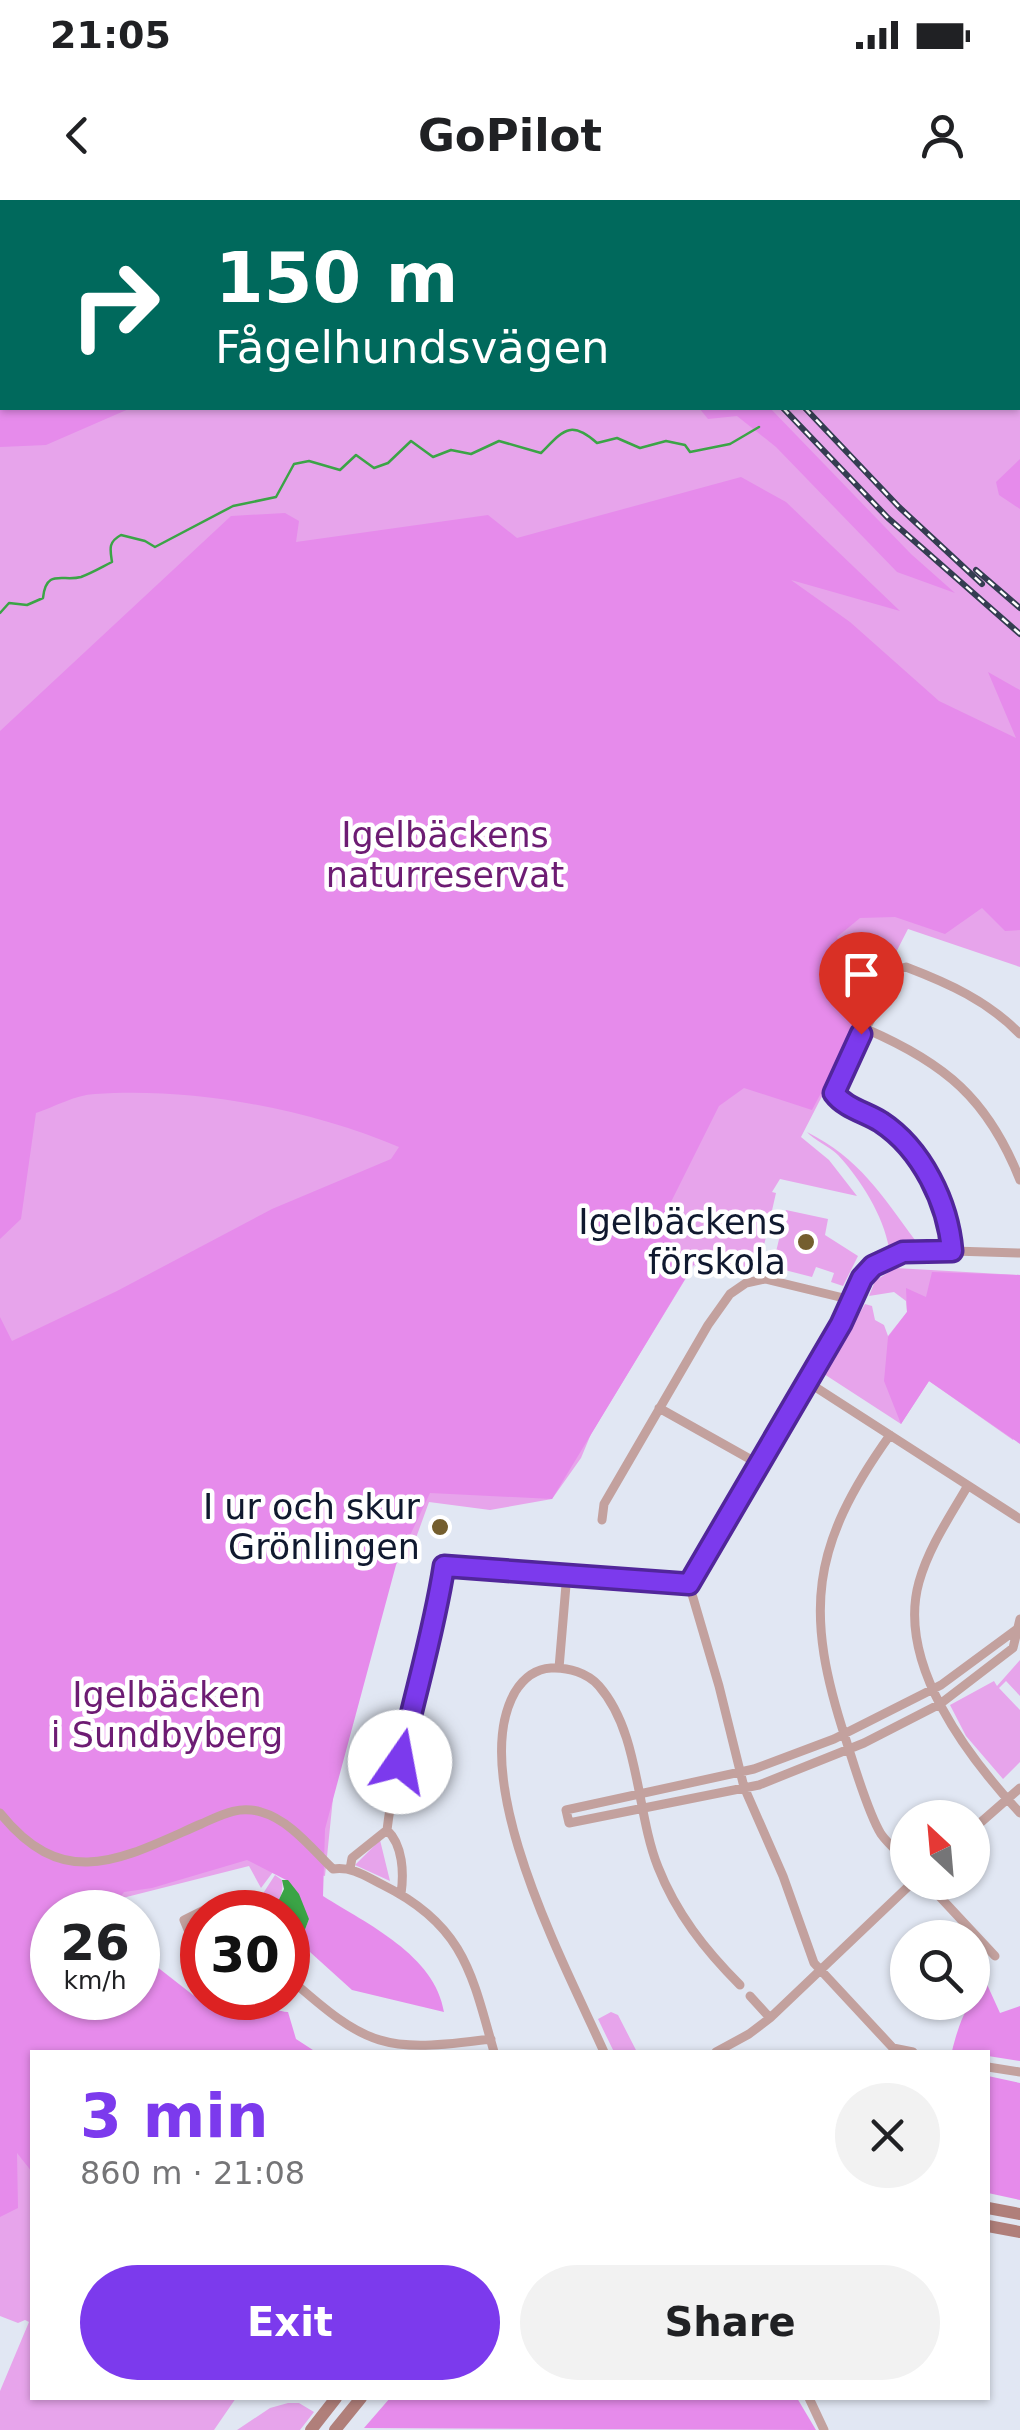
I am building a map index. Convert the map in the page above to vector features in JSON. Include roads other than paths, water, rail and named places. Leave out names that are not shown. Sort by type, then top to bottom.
[{"type":"main road","points":[[990,2208],[1020,2214]]},
{"type":"main road","points":[[990,2226],[1020,2232]]},
{"type":"main road","points":[[311,2430],[334,2400]]},
{"type":"main road","points":[[334,2430],[358,2400]]},
{"type":"street","points":[[952,1251],[946,1214],[934,1187],[908,1148],[882,1123],[834,1093],[894,972],[906,966],[951,984],[984,1003],[1020,1034]]},
{"type":"street","points":[[866,1029],[912,1048],[951,1078],[1005,1141],[1020,1180]]},
{"type":"street","points":[[903,2050],[893,2048],[818,1969],[744,1787],[689,1584],[862,1278],[873,1266],[921,1250],[1020,1254]]},
{"type":"street","points":[[602,1520],[604,1504],[718,1308],[746,1283],[765,1278],[852,1300]]},
{"type":"street","points":[[806,1381],[1020,1519]]},
{"type":"street","points":[[659,1408],[758,1462]]},
{"type":"street","points":[[890,1435],[852,1495],[834,1536],[820,1583],[818,1632],[844,1735],[881,1834],[890,1843]]},
{"type":"street","points":[[967,1487],[932,1545],[917,1587],[920,1658],[969,1756],[1020,1812]]},
{"type":"street","points":[[350,1869],[352,1858],[387,1830],[444,1566],[689,1584]]},
{"type":"street","points":[[560,1668],[567,1574]]},
{"type":"street","points":[[1019,1624],[1013,1648],[940,1704],[849,1749],[768,1782],[569,1823],[566,1810],[740,1773],[844,1735],[933,1690],[1019,1624]]},
{"type":"street","points":[[603,2050],[522,1863],[502,1768],[509,1703],[521,1682],[531,1674],[560,1668],[580,1672],[601,1688],[618,1720],[657,1865],[694,1936],[740,1985]]},
{"type":"street","points":[[990,1814],[1020,1788]]},
{"type":"street","points":[[0,1814],[36,1848],[57,1858],[90,1863],[126,1856],[227,1812],[257,1810],[278,1819],[333,1869],[350,1869],[401,1894],[439,1925],[465,1960],[479,1991],[493,2050]]},
{"type":"street","points":[[387,1830],[397,1844],[404,1876],[401,1894]]},
{"type":"street","points":[[720,2050],[770,2018],[893,1900]]},
{"type":"street","points":[[943,1900],[995,1956]]},
{"type":"street","points":[[310,1996],[343,2024],[390,2049],[490,2039]]},
{"type":"street","points":[[750,1996],[770,2018]]},
{"type":"street","points":[[990,2067],[1020,2072]]},
{"type":"street","points":[[810,2400],[824,2430]]},
{"type":"waterway","points":[[0,613],[9,603],[27,605],[43,598],[52,579],[81,577],[112,562],[111,546],[121,535],[155,547],[233,506],[276,497],[294,464],[309,461],[340,470],[356,455],[374,468],[388,463],[411,441],[433,457],[451,450],[471,454],[499,441],[541,453],[561,434],[573,430],[597,443],[617,438],[640,448],[666,441],[685,445],[690,452],[730,444],[759,427]]},
{"type":"railway","points":[[785,410],[888,518],[1020,634]]},
{"type":"railway","points":[[807,410],[899,507],[982,584]]},
{"type":"railway","points":[[976,570],[1020,608]]},
{"type":"place","name":"Igelbäckens förskola","points":[[806,1242]]},
{"type":"place","name":"I ur och skur Grönlingen","points":[[440,1527]]},
{"type":"park label","name":"Igelbäckens naturreservat","points":[[445,855]]},
{"type":"park label","name":"Igelbäcken i Sundbyberg","points":[[167,1715]]}]
